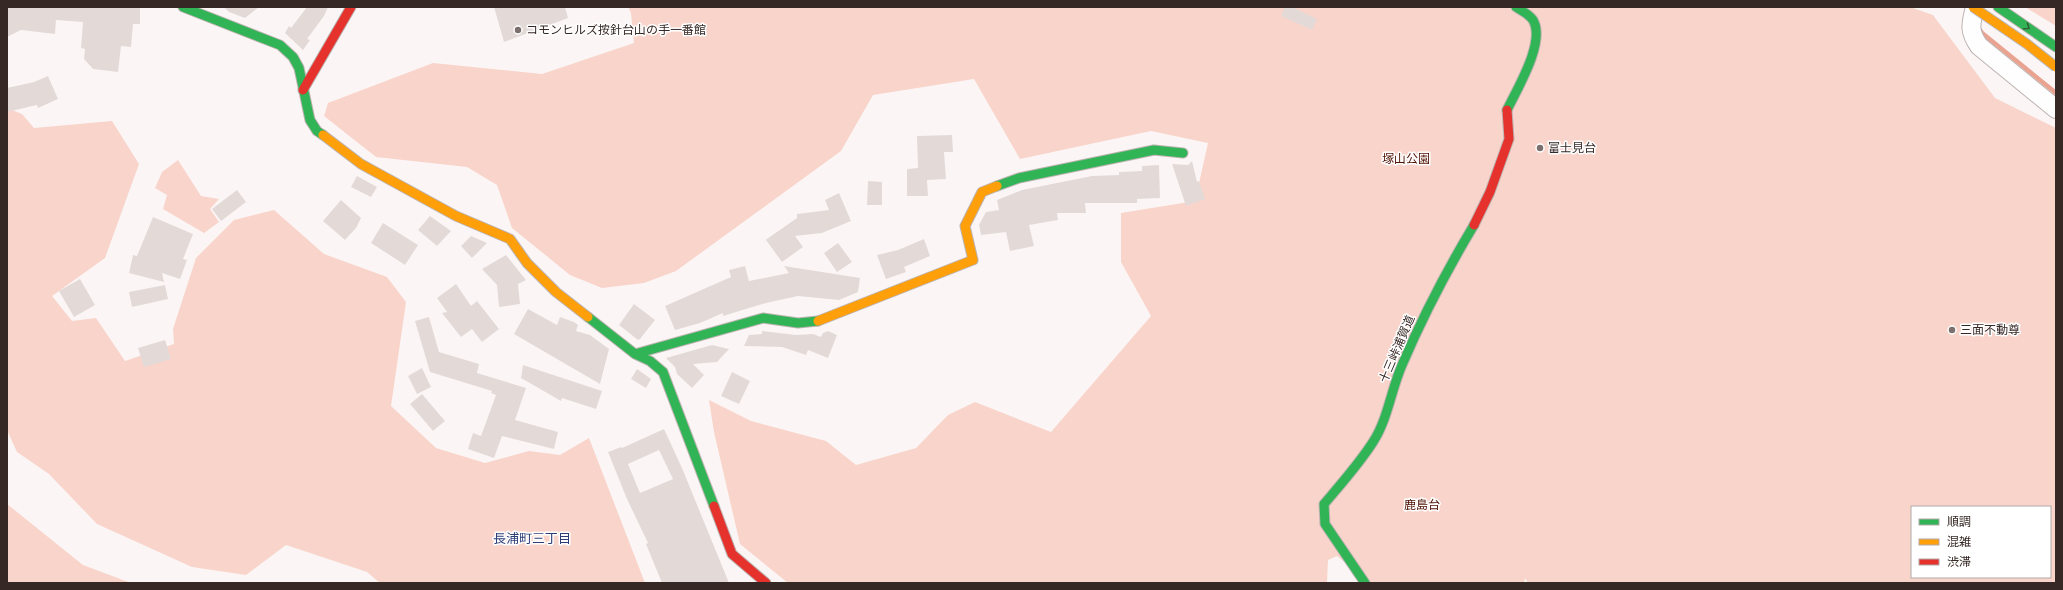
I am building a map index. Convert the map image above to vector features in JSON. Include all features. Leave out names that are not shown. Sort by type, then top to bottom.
[{"type":"main road","points":[[182,7],[280,45],[293,58],[299,68],[310,120],[317,131],[360,164],[456,216],[510,239],[527,263],[556,292],[635,354],[650,361],[663,372],[732,554],[766,583]]},
{"type":"main road","points":[[303,90],[351,7]]},
{"type":"main road","name":"十三峠浦賀道","points":[[1365,583],[1324,524],[1324,504],[1356,466],[1374,441],[1384,419],[1401,367],[1424,315],[1440,283],[1482,211],[1508,145],[1510,133],[1507,110],[1533,55],[1536,31],[1530,16],[1516,7]]},
{"type":"main road","points":[[1974,7],[2027,44],[2056,67]]},
{"type":"main road","points":[[1982,7],[2056,57]]},
{"type":"main road","points":[[1998,7],[2056,47]]},
{"type":"main road","points":[[635,354],[689,340],[756,319],[764,318],[798,323],[820,321],[973,260],[965,226],[982,192],[997,186],[1019,178],[1154,150],[1183,153]]},
{"type":"street","points":[[1974,7],[1970,28],[1972,35],[1979,46],[2056,109]]},
{"type":"green space","points":[[628,7],[1910,7],[1933,15],[1995,98],[2056,128],[2056,583],[1528,583],[1525,578],[1524,583],[1370,583],[1337,556],[1328,560],[1327,583],[788,583],[740,544],[714,432],[709,400],[751,421],[826,441],[856,465],[916,448],[948,415],[975,402],[1051,432],[1151,316],[1121,262],[1121,213],[1195,201],[1208,143],[1151,131],[1020,159],[974,79],[873,95],[841,151],[676,271],[644,283],[602,288],[570,275],[512,228],[497,185],[467,167],[376,157],[324,116],[328,103],[433,63],[542,74],[634,43],[631,13]]},
{"type":"green space","points":[[2025,7],[2056,7],[2056,26]]},
{"type":"green space","points":[[7,108],[22,114],[34,128],[112,121],[139,164],[105,258],[52,296],[72,321],[96,318],[125,361],[174,344],[173,329],[196,258],[234,220],[274,210],[324,254],[387,277],[406,302],[391,406],[436,448],[485,463],[529,451],[560,455],[589,438],[645,583],[380,583],[367,572],[286,545],[246,575],[192,567],[97,524],[49,474],[17,452],[7,430]]},
{"type":"green space","points":[[178,160],[201,196],[219,199],[210,209],[219,222],[204,233],[163,209],[167,195],[155,188],[162,172]]},
{"type":"green space","points":[[7,504],[83,565],[131,583],[7,583]]},
{"type":"building","points":[[7,7],[140,7],[140,24],[133,24],[131,47],[121,46],[118,72],[93,69],[84,59],[85,49],[81,48],[83,22],[56,20],[55,34],[21,30],[7,37]]},
{"type":"building","points":[[224,7],[259,7],[245,18],[229,12]]},
{"type":"building","points":[[307,7],[328,7],[324,16],[307,39],[310,40],[303,50],[285,33],[289,26],[291,28]]},
{"type":"building","name":"コモンヒルズ按針台山の手一番館","points":[[494,7],[565,7],[568,18],[504,42]]},
{"type":"building","points":[[1285,7],[1292,7],[1317,19],[1312,30],[1281,16]]},
{"type":"building","points":[[48,76],[58,99],[38,108],[37,105],[7,112],[7,88],[34,82]]},
{"type":"building","points":[[952,135],[953,152],[944,152],[946,179],[927,180],[928,196],[907,196],[907,169],[918,168],[917,136]]},
{"type":"building","points":[[1192,161],[1197,182],[1199,181],[1205,199],[1186,206],[1172,164],[1188,165]]},
{"type":"building","points":[[1159,165],[1160,198],[1137,199],[1137,203],[1085,203],[1086,213],[1057,213],[1058,220],[1029,225],[1034,246],[1010,251],[1006,232],[981,235],[979,225],[986,212],[999,210],[997,200],[1022,190],[1092,176],[1119,175],[1119,172],[1142,171],[1142,166]]},
{"type":"building","points":[[357,176],[377,187],[371,197],[351,187]]},
{"type":"building","points":[[868,181],[882,182],[882,205],[867,205]]},
{"type":"building","points":[[237,190],[246,202],[221,221],[212,209]]},
{"type":"building","points":[[839,193],[851,221],[822,233],[795,236],[803,247],[782,262],[766,240],[764,241],[797,218],[797,214],[829,210],[825,200]]},
{"type":"building","points":[[341,200],[361,218],[356,228],[345,240],[323,221]]},
{"type":"building","points":[[430,216],[451,231],[437,246],[418,230]]},
{"type":"building","points":[[153,217],[193,234],[183,259],[187,260],[180,279],[162,273],[164,282],[129,273],[133,255],[137,256]]},
{"type":"building","points":[[383,223],[418,245],[405,265],[371,243]]},
{"type":"building","points":[[471,236],[487,243],[472,258],[461,246]]},
{"type":"building","points":[[924,239],[930,256],[904,267],[906,272],[886,279],[877,255],[898,250]]},
{"type":"building","points":[[838,243],[852,262],[837,272],[824,253]]},
{"type":"building","points":[[506,255],[526,280],[518,284],[520,304],[499,307],[497,285],[482,269]]},
{"type":"building","points":[[745,266],[749,281],[789,273],[784,266],[860,278],[858,292],[839,300],[798,296],[766,303],[723,316],[723,313],[700,323],[675,330],[665,306],[731,277],[729,270]]},
{"type":"building","points":[[80,279],[95,305],[74,317],[59,291]]},
{"type":"building","points":[[456,284],[471,306],[477,301],[499,329],[482,342],[472,329],[461,337],[442,313],[447,312],[437,298]]},
{"type":"building","points":[[165,285],[168,299],[132,307],[129,292]]},
{"type":"building","points":[[634,304],[655,320],[638,340],[619,325]]},
{"type":"building","points":[[528,309],[557,325],[560,317],[574,322],[578,325],[576,331],[590,335],[609,349],[600,384],[514,334]]},
{"type":"building","points":[[429,317],[439,352],[479,364],[477,373],[526,388],[515,420],[558,432],[554,449],[502,436],[494,458],[468,449],[473,433],[481,436],[496,395],[491,393],[492,391],[430,372],[415,321]]},
{"type":"building","points":[[762,331],[796,335],[813,334],[821,337],[823,333],[828,331],[837,335],[828,358],[808,350],[806,355],[782,347],[744,346],[749,335],[762,334]]},
{"type":"building","points":[[165,340],[171,359],[144,367],[138,348]]},
{"type":"building","points":[[712,345],[729,349],[717,362],[693,364],[704,375],[692,388],[677,374],[675,367],[666,358]]},
{"type":"building","points":[[523,365],[602,391],[596,409],[562,398],[561,401],[521,378]]},
{"type":"building","points":[[422,368],[431,387],[417,394],[408,376]]},
{"type":"building","points":[[637,369],[651,379],[646,388],[631,379]]},
{"type":"building","points":[[732,372],[750,381],[739,404],[721,396]]},
{"type":"building","points":[[422,394],[445,421],[433,431],[410,404]]},
{"type":"building","points":[[664,429],[682,468],[729,583],[662,583],[646,544],[648,543],[627,499],[608,452],[621,447],[622,448]],"holes":[[[659,450],[673,479],[640,493],[628,464]]]},
{"type":"waterway","points":[[1980,30],[2056,93]]},
{"type":"traffic: fast","points":[[183,7],[280,45],[293,57],[299,68],[310,120],[317,131],[323,135]]},
{"type":"traffic: fast","points":[[1507,110],[1529,65],[1536,40],[1536,29],[1533,20],[1516,7]]},
{"type":"traffic: fast","points":[[1998,7],[2056,47]]},
{"type":"traffic: fast","points":[[997,186],[1019,178],[1154,150],[1183,153]]},
{"type":"traffic: fast","points":[[1365,583],[1325,524],[1324,504],[1350,474],[1378,433],[1386,414],[1398,375],[1418,329],[1454,259],[1474,225]]},
{"type":"traffic: fast","points":[[588,317],[635,354],[650,361],[663,372],[714,506]]},
{"type":"traffic: fast","points":[[635,354],[763,318],[798,323],[818,321]]},
{"type":"traffic: slow","points":[[1973,7],[2027,44],[2056,67]]},
{"type":"traffic: slow","points":[[323,135],[361,164],[456,216],[510,239],[527,263],[556,292],[588,317]]},
{"type":"traffic: slow","points":[[818,321],[973,260],[965,226],[982,192],[997,186]]},
{"type":"traffic: jam","points":[[303,90],[351,7]]},
{"type":"traffic: jam","points":[[1474,225],[1490,192],[1509,139],[1507,110]]},
{"type":"traffic: jam","points":[[714,506],[732,554],[766,583]]},
{"type":"place","name":"コモンヒルズ按針台山の手一番館","points":[[518,30]]},
{"type":"place","name":"富士見台","points":[[1540,148]]},
{"type":"place","name":"三面不動尊","points":[[1952,330]]},
{"type":"district","name":"長浦町三丁目","points":[[532,538]]},
{"type":"park label","name":"塚山公園","points":[[1406,159]]},
{"type":"park label","name":"鹿島台","points":[[1422,505]]}]
